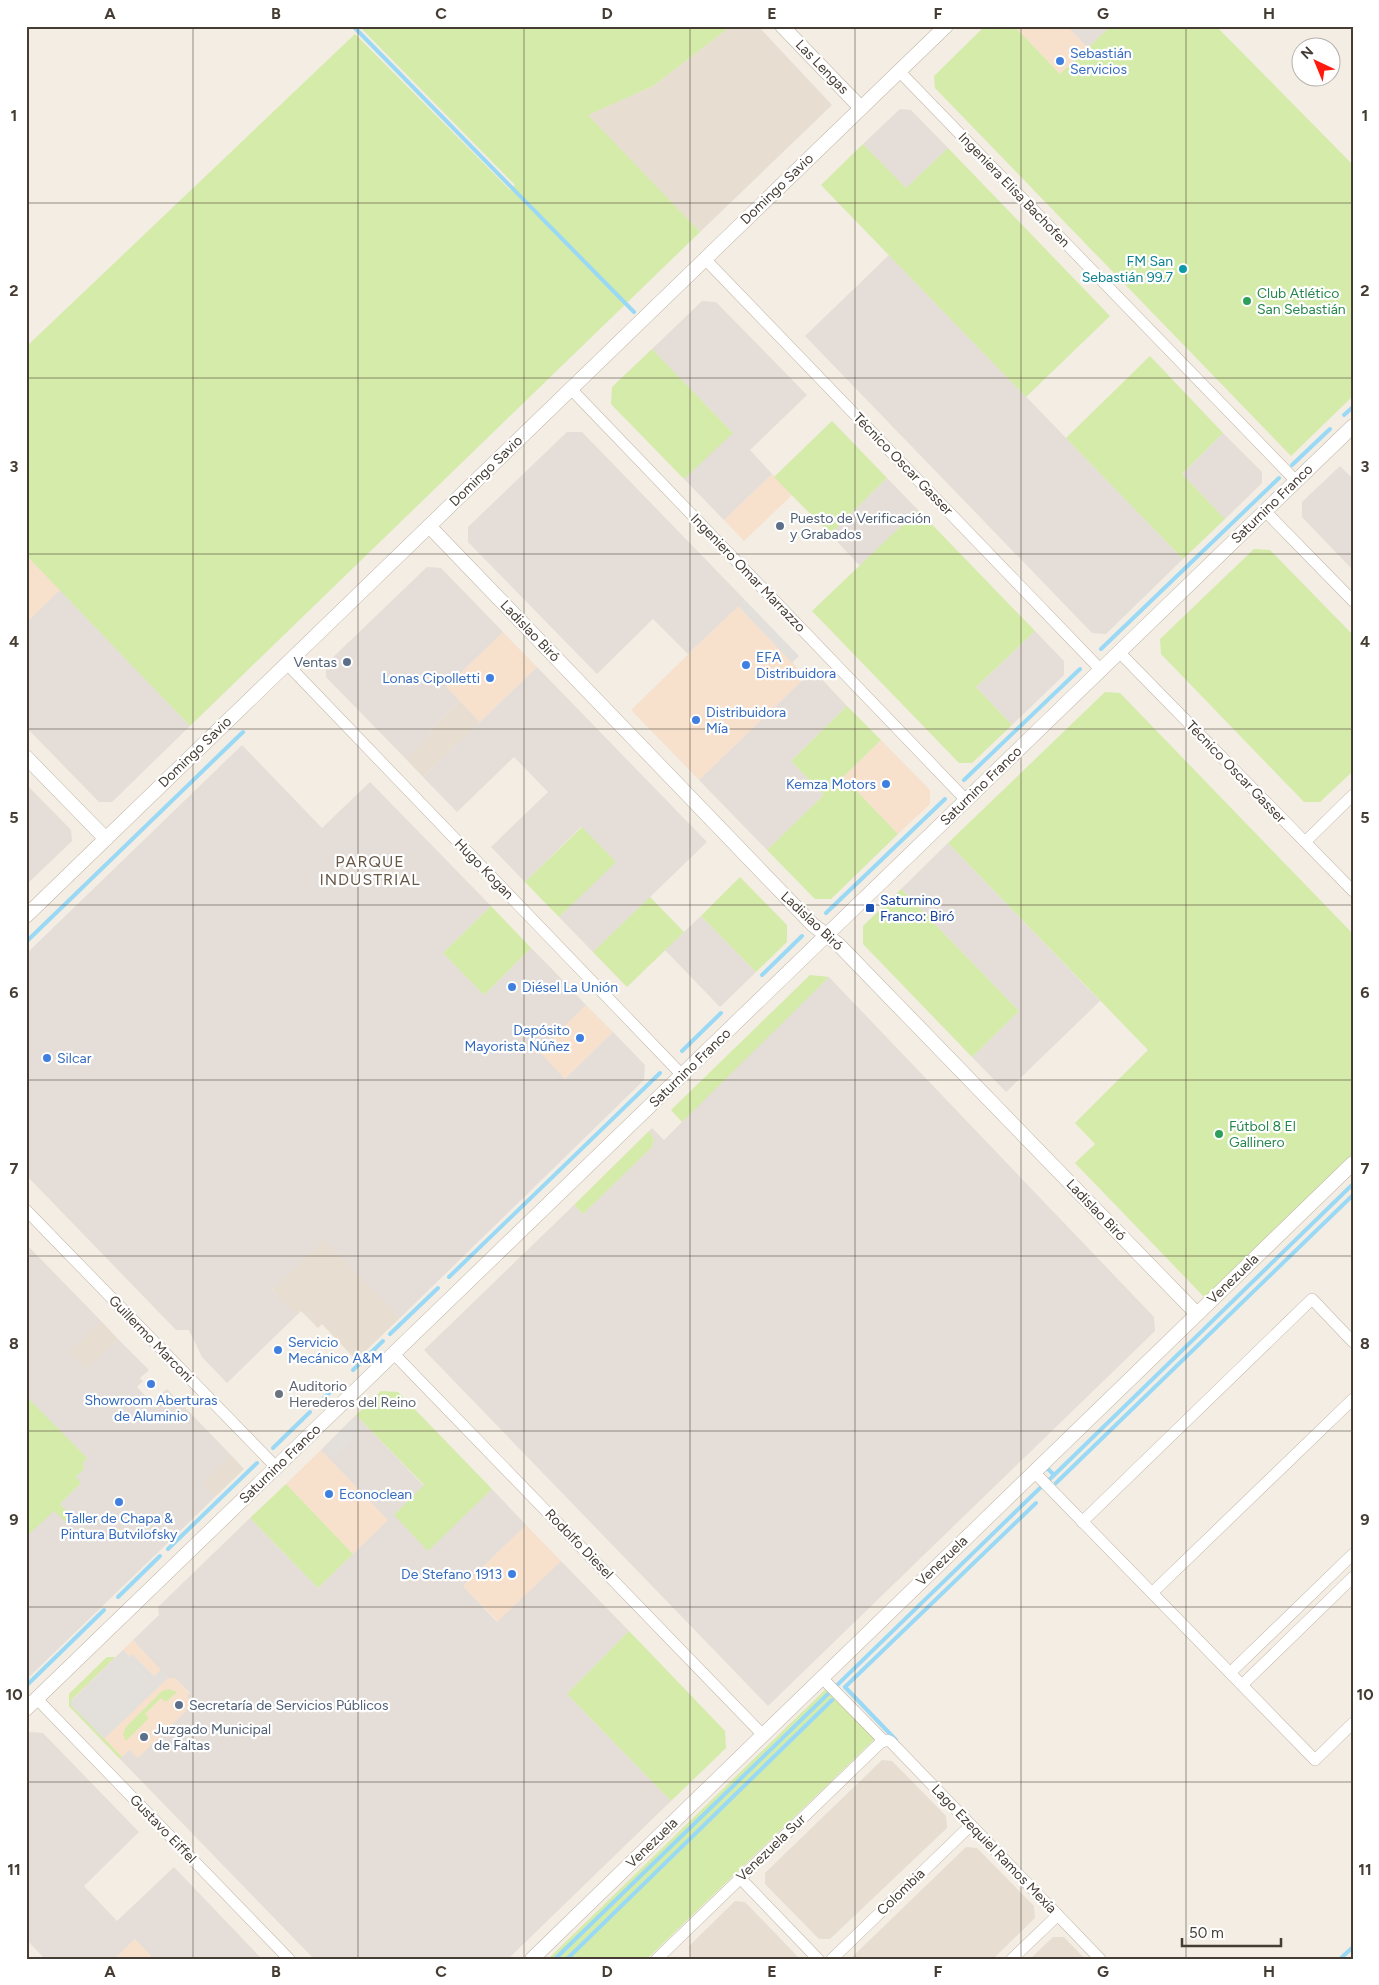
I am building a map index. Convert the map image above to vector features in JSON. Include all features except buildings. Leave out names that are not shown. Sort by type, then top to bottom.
[{"type":"street","name":"Las Lengas","points":[[782,26],[861,108]]},
{"type":"street","name":"Domingo Savio","points":[[26,916],[946,26]]},
{"type":"street","name":"Ingeniera Elisa Bachofen","points":[[900,71],[1296,481]]},
{"type":"street","name":"Técnico Oscar Gasser","points":[[705,259],[1101,670]]},
{"type":"street","name":"Ingeniero Omar Marrazzo","points":[[571,389],[966,800]]},
{"type":"street","name":"Saturnino Franco","points":[[26,1709],[1353,426]]},
{"type":"street","points":[[1265,511],[1353,601]]},
{"type":"street","name":"Ladislao Biró","points":[[429,526],[813,925],[838,944],[1197,1314]]},
{"type":"street","name":"Técnico Oscar Gasser","points":[[1119,652],[1353,891]]},
{"type":"street","name":"Hugo Kogan","points":[[287,664],[682,1075]]},
{"type":"street","points":[[26,757],[106,839]]},
{"type":"street","points":[[1305,842],[1353,796]]},
{"type":"street","name":"Venezuela","points":[[532,1959],[1353,1163]]},
{"type":"street","name":"Guillermo Marconi","points":[[26,1210],[276,1467]]},
{"type":"street","points":[[1082,1522],[1312,1299],[1353,1342]]},
{"type":"street","name":"Rodolfo Diesel","points":[[394,1354],[763,1734]]},
{"type":"street","points":[[1152,1593],[1353,1399]]},
{"type":"street","points":[[1034,1472],[1314,1760],[1353,1723]]},
{"type":"street","points":[[1230,1673],[1353,1554]]},
{"type":"street","points":[[1242,1685],[1353,1577]]},
{"type":"street","name":"Lago Ezequiel Ramos Mexía","points":[[822,1678],[885,1740],[893,1744],[1100,1959]]},
{"type":"street","name":"Gustavo Eiffel","points":[[37,1699],[289,1959]]},
{"type":"street","name":"Venezuela Sur","points":[[664,1956],[740,1878],[885,1740]]},
{"type":"street","name":"Colombia","points":[[832,1959],[971,1825]]},
{"type":"street","points":[[740,1878],[818,1959]]},
{"type":"street","points":[[1012,1959],[1058,1914]]},
{"type":"shaded area","points":[[731,26],[758,26],[832,105],[700,232],[587,115],[653,86]]},
{"type":"shaded area","name":"Sebastián Servicios","points":[[1014,26],[1067,26],[1088,48],[1060,74]]},
{"type":"shaded area","points":[[1067,26],[1111,26],[1088,48]]},
{"type":"shaded area","points":[[900,109],[911,110],[948,148],[906,188],[863,144]]},
{"type":"shaded area","points":[[889,255],[1183,559],[1106,634],[1092,633],[805,336]]},
{"type":"shaded area","points":[[702,301],[716,302],[807,395],[750,450],[772,474],[724,520],[684,479],[732,432],[652,349]]},
{"type":"shaded area","points":[[567,432],[582,432],[745,600],[688,654],[653,619],[597,674],[468,542],[468,527]]},
{"type":"shaded area","points":[[1223,433],[1262,472],[1262,483],[1225,519],[1182,474]]},
{"type":"shaded area","points":[[1340,466],[1353,479],[1353,570],[1302,517],[1302,502]]},
{"type":"shaded area","points":[[772,474],[792,495],[744,541],[724,520]]},
{"type":"shaded area","points":[[887,478],[918,510],[860,566],[830,534]]},
{"type":"shaded area","points":[[26,555],[60,590],[26,623]]},
{"type":"shaded area","points":[[427,567],[441,568],[503,632],[446,687],[460,701],[429,732],[431,735],[406,759],[326,677],[326,664]]},
{"type":"shaded area","points":[[60,590],[190,726],[112,802],[99,802],[26,727],[26,623]]},
{"type":"shaded area","points":[[745,600],[799,656],[792,663],[738,606]]},
{"type":"shaded area","points":[[738,606],[806,677],[699,780],[631,710]]},
{"type":"shaded area","points":[[1035,631],[1064,661],[1064,675],[1012,725],[976,687]]},
{"type":"shaded area","name":"Lonas Cipolletti","points":[[503,632],[537,667],[480,722],[446,687]]},
{"type":"shaded area","points":[[537,667],[707,842],[593,952],[559,917],[615,862],[581,827],[525,882],[491,847],[548,792],[514,757],[457,812],[423,777]]},
{"type":"shaded area","points":[[813,670],[847,706],[791,761],[824,795],[767,850],[699,780]]},
{"type":"shaded area","points":[[460,701],[480,722],[423,777],[406,759],[431,735],[429,732]]},
{"type":"shaded area","name":"Kemza Motors","points":[[881,740],[930,790],[930,804],[898,834],[843,777]]},
{"type":"shaded area","points":[[242,745],[322,828],[370,782],[491,906],[443,953],[484,995],[531,948],[552,969],[586,1005],[539,1051],[565,1079],[613,1032],[645,1065],[644,1080],[400,1318],[324,1240],[272,1290],[297,1315],[227,1383],[202,1357],[189,1330],[176,1330],[26,1175],[26,954]]},
{"type":"shaded area","points":[[26,784],[71,830],[72,841],[26,885]]},
{"type":"shaded area","points":[[948,843],[1100,1001],[1006,1092],[972,1057],[1019,1011],[901,889]]},
{"type":"shaded area","points":[[701,916],[756,972],[720,1007],[665,950]]},
{"type":"shaded area","points":[[829,977],[1154,1317],[1155,1331],[768,1706],[424,1350],[574,1205],[583,1214],[652,1147],[654,1139],[649,1131],[652,1128],[664,1140],[682,1122],[682,1117]]},
{"type":"shaded area","name":"Depósito Mayorista Núñez","points":[[586,1005],[613,1032],[565,1079],[538,1051]]},
{"type":"shaded area","points":[[324,1239],[400,1318],[356,1360],[322,1324],[318,1328],[301,1311],[297,1315],[272,1290]]},
{"type":"shaded area","points":[[26,1244],[101,1321],[70,1352],[87,1369],[118,1339],[149,1370],[140,1378],[143,1381],[137,1387],[152,1403],[167,1389],[231,1455],[202,1484],[215,1497],[26,1680],[26,1537],[54,1510],[73,1518],[60,1504],[81,1483],[76,1478],[87,1458],[26,1396]]},
{"type":"shaded area","points":[[101,1321],[118,1339],[87,1370],[70,1352]]},
{"type":"shaded area","points":[[356,1415],[424,1486],[428,1550],[492,1489],[526,1525],[463,1586],[497,1622],[561,1561],[629,1631],[567,1694],[671,1801],[508,1959],[314,1959],[120,1759],[129,1750],[138,1758],[194,1703],[187,1696],[190,1693],[175,1678],[168,1678],[133,1640],[159,1615],[158,1607],[250,1518],[318,1588],[388,1520],[321,1450]]},
{"type":"shaded area","points":[[353,1418],[363,1429],[334,1457],[324,1447]]},
{"type":"shaded area","name":"Econoclean","points":[[321,1450],[389,1520],[353,1554],[286,1484]]},
{"type":"shaded area","points":[[231,1455],[244,1469],[215,1497],[201,1484]]},
{"type":"shaded area","name":"De Stefano 1913","points":[[526,1525],[561,1561],[498,1622],[463,1586]]},
{"type":"shaded area","points":[[133,1640],[168,1678],[175,1678],[190,1694],[195,1703],[138,1758],[129,1750],[120,1759],[69,1706],[69,1694],[107,1657],[116,1657]]},
{"type":"shaded area","points":[[123,1650],[130,1657],[132,1654],[154,1676],[161,1670],[168,1678],[104,1739],[71,1705],[71,1701]]},
{"type":"shaded area","points":[[30,1732],[43,1733],[139,1832],[84,1886],[117,1921],[174,1867],[262,1959],[149,1959],[151,1956],[135,1939],[114,1959],[45,1959],[26,1939],[26,1735]]},
{"type":"shaded area","points":[[882,1760],[892,1761],[946,1816],[947,1828],[830,1939],[819,1939],[765,1884],[765,1873]]},
{"type":"shaded area","points":[[966,1847],[977,1848],[1034,1906],[1035,1918],[993,1959],[850,1959]]},
{"type":"shaded area","points":[[735,1901],[745,1902],[800,1959],[690,1959],[689,1946]]},
{"type":"shaded area","points":[[1053,1937],[1064,1937],[1085,1959],[1030,1959]]},
{"type":"shaded area","points":[[135,1939],[152,1957],[149,1959],[114,1959]]},
{"type":"green space","points":[[359,26],[731,26],[653,86],[588,115],[700,232],[190,726],[26,555],[26,347],[355,34],[510,190],[515,185]]},
{"type":"green space","points":[[985,26],[1014,26],[1060,74],[1111,26],[1216,26],[1353,165],[1353,396],[1291,456],[935,88],[934,76]]},
{"type":"green space","points":[[863,144],[906,188],[948,148],[1110,316],[1026,397],[821,185]]},
{"type":"green space","points":[[652,349],[733,433],[684,479],[611,404],[612,387]]},
{"type":"green space","points":[[1150,356],[1223,433],[1182,474],[1225,519],[1183,559],[1066,438]]},
{"type":"green space","points":[[832,421],[887,478],[830,534],[774,477]]},
{"type":"green space","points":[[918,510],[1035,631],[976,687],[1012,725],[972,763],[959,763],[812,611]]},
{"type":"green space","points":[[1254,549],[1270,550],[1353,635],[1353,771],[1320,802],[1304,802],[1161,654],[1160,639]]},
{"type":"green space","points":[[1105,692],[1120,693],[1353,934],[1353,1160],[1208,1301],[1075,1163],[1095,1144],[1075,1123],[1148,1050],[948,843]]},
{"type":"green space","points":[[847,706],[881,740],[843,777],[898,834],[831,899],[815,899],[767,850],[824,795],[791,761]]},
{"type":"green space","points":[[582,827],[616,862],[559,917],[525,882]]},
{"type":"green space","points":[[740,877],[787,925],[787,942],[756,972],[701,916]]},
{"type":"green space","points":[[901,889],[1019,1011],[972,1057],[863,944],[863,926]]},
{"type":"green space","points":[[650,897],[684,932],[627,987],[593,952]]},
{"type":"green space","points":[[491,906],[531,948],[484,995],[443,953]]},
{"type":"green space","points":[[810,975],[829,977],[682,1122],[671,1110]]},
{"type":"green space","points":[[649,1131],[654,1139],[652,1147],[583,1214],[574,1205]]},
{"type":"green space","points":[[381,1391],[398,1392],[492,1489],[428,1551],[394,1515],[424,1485],[356,1415]]},
{"type":"green space","points":[[26,1396],[87,1458],[83,1463],[84,1469],[76,1477],[81,1483],[60,1504],[74,1518],[68,1524],[54,1511],[26,1537]]},
{"type":"green space","points":[[286,1484],[353,1554],[318,1588],[250,1518]]},
{"type":"green space","points":[[629,1631],[725,1731],[726,1748],[671,1801],[567,1694]]},
{"type":"green space","points":[[107,1657],[115,1657],[71,1700],[71,1705],[122,1757],[120,1759],[69,1706],[69,1694]]},
{"type":"green space","points":[[832,1683],[880,1734],[647,1959],[548,1959]]},
{"type":"green space","points":[[169,1689],[177,1692],[166,1702],[161,1698],[145,1714],[149,1718],[126,1741],[123,1734],[126,1727],[162,1691]]},
{"type":"waterway","points":[[353,26],[634,312]]},
{"type":"waterway","points":[[1344,415],[1353,407]]},
{"type":"waterway","points":[[1292,465],[1330,429]]},
{"type":"waterway","points":[[1101,649],[1279,478]]},
{"type":"waterway","points":[[964,780],[1080,669]]},
{"type":"waterway","points":[[26,942],[243,732]]},
{"type":"waterway","points":[[826,913],[945,799]]},
{"type":"waterway","points":[[762,975],[802,936]]},
{"type":"waterway","points":[[682,1051],[721,1013]]},
{"type":"waterway","points":[[449,1277],[660,1073]]},
{"type":"waterway","points":[[1049,1480],[1353,1184]]},
{"type":"waterway","points":[[1056,1483],[1353,1195]]},
{"type":"waterway","points":[[390,1334],[438,1288]]},
{"type":"waterway","points":[[353,1370],[383,1341]]},
{"type":"waterway","points":[[324,1398],[338,1384]]},
{"type":"waterway","points":[[273,1448],[310,1412]]},
{"type":"waterway","points":[[168,1549],[257,1463]]},
{"type":"waterway","points":[[1044,1465],[1054,1475]]},
{"type":"waterway","points":[[555,1959],[1040,1488]]},
{"type":"waterway","points":[[845,1687],[1036,1503]]},
{"type":"waterway","points":[[118,1597],[160,1556]]},
{"type":"waterway","points":[[26,1686],[104,1610]]},
{"type":"waterway","points":[[845,1687],[896,1740]]},
{"type":"waterway","points":[[567,1959],[832,1700]]},
{"type":"waterway","points":[[1340,1959],[1353,1947]]},
{"type":"place","name":"Sebastián Servicios","points":[[1060,61]]},
{"type":"place","name":"FM San Sebastián 99.7","points":[[1183,269]]},
{"type":"place","name":"Club Atlético San Sebastián","points":[[1247,301]]},
{"type":"place","name":"Puesto de Verificación y Grabados","points":[[780,526]]},
{"type":"place","name":"Ventas","points":[[347,662]]},
{"type":"place","name":"EFA Distribuidora","points":[[746,665]]},
{"type":"place","name":"Lonas Cipolletti","points":[[490,678]]},
{"type":"place","name":"Distribuidora Mía","points":[[696,720]]},
{"type":"place","name":"Kemza Motors","points":[[886,784]]},
{"type":"place","name":"Saturnino Franco: Biró","points":[[870,908]]},
{"type":"place","name":"Diésel La Unión","points":[[512,987]]},
{"type":"place","name":"Depósito Mayorista Núñez","points":[[580,1038]]},
{"type":"place","name":"Silcar","points":[[47,1058]]},
{"type":"place","name":"Fútbol 8 El Gallinero","points":[[1219,1134]]},
{"type":"place","name":"Servicio Mecánico A&M","points":[[278,1350]]},
{"type":"place","name":"Showroom Aberturas de Aluminio","points":[[151,1384]]},
{"type":"place","name":"Auditorio Herederos del Reino","points":[[279,1394]]},
{"type":"place","name":"Econoclean","points":[[329,1494]]},
{"type":"place","name":"Taller de Chapa & Pintura Butvilofsky","points":[[119,1502]]},
{"type":"place","name":"De Stefano 1913","points":[[512,1574]]},
{"type":"place","name":"Secretaría de Servicios Públicos","points":[[179,1705]]},
{"type":"place","name":"Juzgado Municipal de Faltas","points":[[144,1737]]},
{"type":"district","name":"PARQUE INDUSTRIAL","points":[[370,870]]}]
